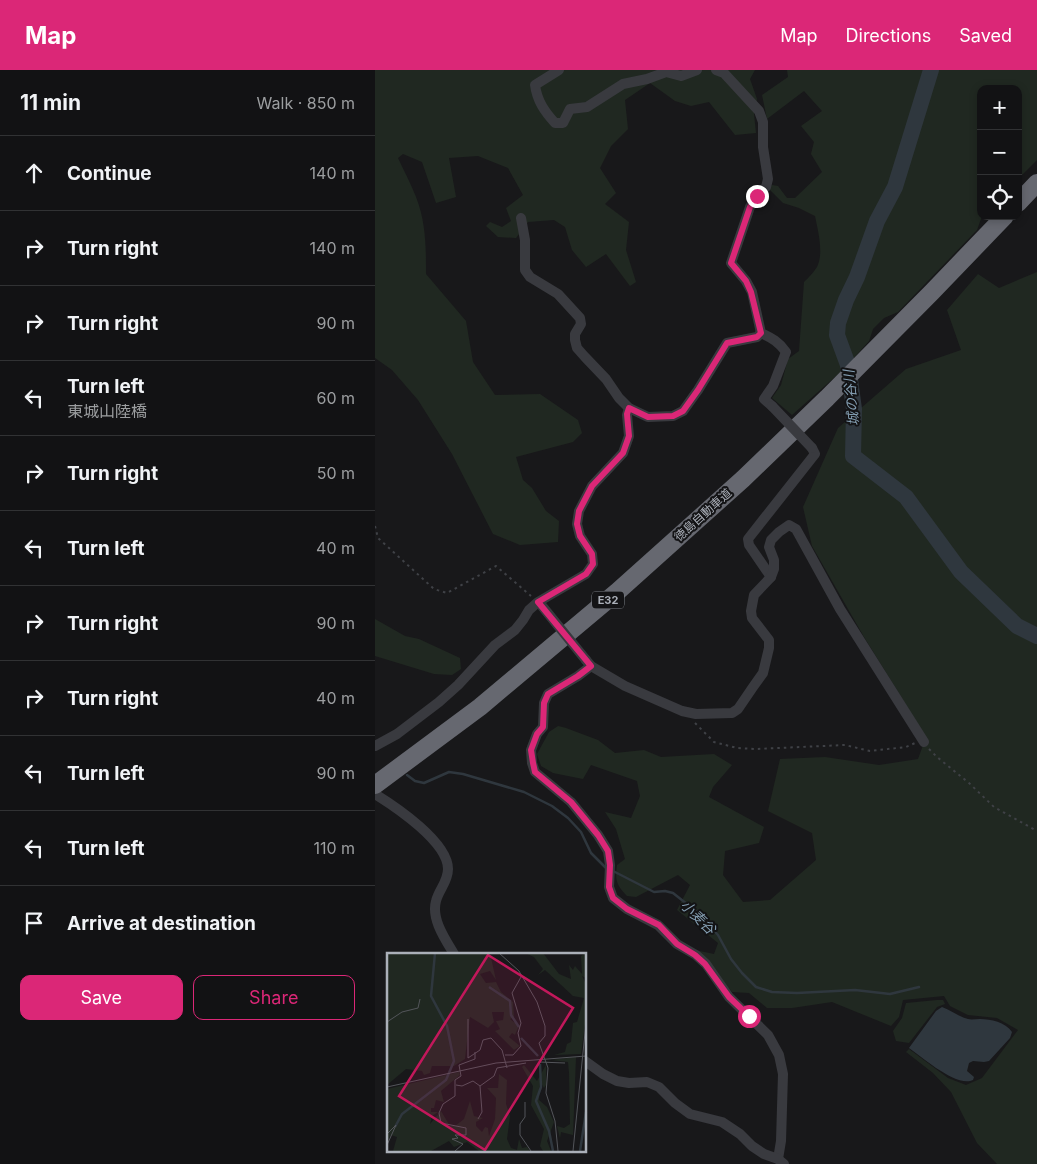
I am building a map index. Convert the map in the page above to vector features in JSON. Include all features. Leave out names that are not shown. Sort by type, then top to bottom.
[{"type":"highway","points":[[1022,199],[1037,183]]},
{"type":"highway","name":"徳島自動車道","points":[[377,792],[617,592],[743,478],[827,398],[1001,220]]},
{"type":"street","points":[[559,70],[535,85],[539,102],[555,123],[563,123],[570,110],[587,108],[623,84],[647,79],[666,72],[681,76],[697,70]]},
{"type":"street","points":[[716,70],[723,73],[759,111],[763,122],[763,147],[768,179],[766,187],[750,207],[731,263],[746,281],[751,292],[761,333]]},
{"type":"street","points":[[521,218],[525,240],[525,270],[530,277],[557,294],[580,318],[581,324],[575,334],[577,348],[606,379],[619,398],[629,408],[648,417],[673,416],[683,411],[727,343],[757,337],[761,333]]},
{"type":"street","points":[[761,333],[781,344],[786,352],[773,386],[765,399],[813,448],[815,454],[749,539],[749,544],[771,576]]},
{"type":"street","points":[[375,746],[397,734],[439,702],[458,685],[495,645],[515,630],[529,610],[586,574],[593,564],[592,554],[580,536],[577,524],[579,511],[592,486],[623,453],[629,436],[627,414],[629,408]]},
{"type":"street","points":[[540,604],[588,663],[625,686],[682,711],[696,714],[732,713],[738,709],[763,673],[769,640],[752,618],[751,611],[754,595],[771,576],[774,569],[774,560],[769,547],[771,540],[789,525],[796,529],[841,609],[924,742]]},
{"type":"street","points":[[586,1062],[617,1081],[629,1083],[647,1082],[659,1087],[675,1103],[691,1114],[722,1122],[764,1154],[781,1161],[783,1074],[779,1055],[768,1035],[729,997],[705,964],[695,955],[677,944],[659,925],[627,909],[613,898],[609,887],[608,851],[598,835],[571,802],[535,772],[531,750],[537,734],[543,727],[544,703],[548,694],[578,676],[588,663]]},
{"type":"street","points":[[377,792],[425,831],[443,853],[448,866],[447,878],[435,901],[435,914],[453,953]]},
{"type":"path","points":[[375,526],[378,538],[434,589],[447,593],[495,566],[540,604]]},
{"type":"path","points":[[689,721],[695,722],[714,742],[737,748],[845,746],[871,751],[906,747],[924,742],[937,757],[994,806],[1037,831]]},
{"type":"shaded area","points":[[375,70],[755,70],[750,79],[757,99],[754,114],[756,133],[735,135],[709,102],[691,106],[675,101],[650,83],[625,100],[628,129],[611,146],[600,168],[616,193],[605,204],[629,222],[626,250],[636,282],[630,286],[606,254],[586,267],[572,250],[565,227],[554,220],[528,222],[516,238],[498,237],[486,226],[490,222],[502,227],[511,221],[506,208],[523,195],[508,168],[478,156],[449,158],[456,197],[436,203],[422,162],[403,154],[398,158],[414,192],[422,216],[426,274],[466,321],[473,362],[495,395],[540,394],[578,420],[582,433],[573,442],[516,457],[523,480],[532,488],[546,511],[559,521],[558,542],[520,545],[493,534],[452,454],[418,400],[392,370],[375,358]]},
{"type":"shaded area","points":[[787,70],[1037,70],[1037,160],[1022,175],[1022,85],[977,85],[977,220],[981,220],[977,230],[898,312],[884,318],[873,329],[869,341],[844,369],[792,415],[772,398],[781,385],[788,359],[799,351],[804,282],[817,267],[820,255],[820,242],[815,216],[783,203],[769,189],[772,185],[778,186],[787,198],[795,198],[822,172],[811,154],[814,142],[801,126],[822,111],[804,91],[767,119],[762,95],[788,77]]},
{"type":"shaded area","points":[[1037,272],[1037,1164],[997,1164],[977,1143],[951,1092],[933,1073],[906,1052],[909,1049],[948,1078],[966,1085],[982,1078],[1018,1030],[997,1018],[968,1015],[950,1006],[944,996],[903,1000],[899,1017],[891,1026],[832,1002],[792,1008],[767,1008],[749,993],[732,992],[695,950],[714,954],[718,943],[677,910],[690,885],[678,875],[636,897],[627,896],[618,885],[616,878],[617,865],[625,859],[616,829],[605,812],[631,818],[640,796],[637,781],[591,765],[583,779],[553,773],[541,766],[537,754],[549,732],[558,726],[598,740],[615,753],[644,750],[661,757],[714,754],[732,765],[713,787],[709,797],[764,827],[759,843],[725,851],[723,875],[743,902],[770,900],[816,860],[812,833],[768,811],[780,759],[825,757],[879,765],[918,759],[926,737],[864,637],[812,546],[803,507],[838,428],[906,369],[961,350],[947,310],[978,274],[999,288]]},
{"type":"shaded area","points":[[375,619],[405,636],[419,639],[460,658],[461,669],[452,675],[434,674],[375,656]]},
{"type":"shaded area","points":[[943,1000],[945,1004],[937,1007],[909,1043],[896,1041],[893,1031],[902,1018],[906,1003]]},
{"type":"shaded area","points":[[942,1007],[968,1019],[993,1020],[1006,1026],[1012,1032],[1010,1038],[989,1061],[973,1061],[969,1063],[967,1071],[974,1077],[973,1080],[958,1080],[949,1076],[909,1048],[936,1011]]},
{"type":"waterway","name":"城の谷川","points":[[931,70],[895,187],[877,221],[838,323],[837,335],[848,365],[854,409],[853,456],[906,497],[961,572],[1017,626],[1037,636]]},
{"type":"waterway","name":"小麦谷","points":[[407,775],[415,781],[424,783],[449,772],[463,774],[524,792],[552,806],[568,818],[581,832],[591,853],[606,868]]},
{"type":"waterway","name":"小麦谷","points":[[613,871],[654,892],[665,891],[673,893],[697,912],[718,935],[731,959],[742,973],[756,987],[772,992],[797,993],[855,990],[890,994],[919,987]]},
{"type":"route","points":[[749,1016],[729,997],[705,964],[695,955],[677,944],[659,925],[627,909],[613,898],[609,887],[610,865],[608,851],[598,835],[571,802],[535,772],[531,750],[537,734],[543,727],[544,703],[548,694],[591,666],[538,602],[586,574],[593,564],[592,554],[580,536],[577,524],[579,511],[592,486],[623,453],[629,436],[627,414],[629,408],[648,417],[673,416],[683,411],[727,343],[757,337],[761,333],[751,292],[746,281],[731,263],[750,207],[757,196]]}]
